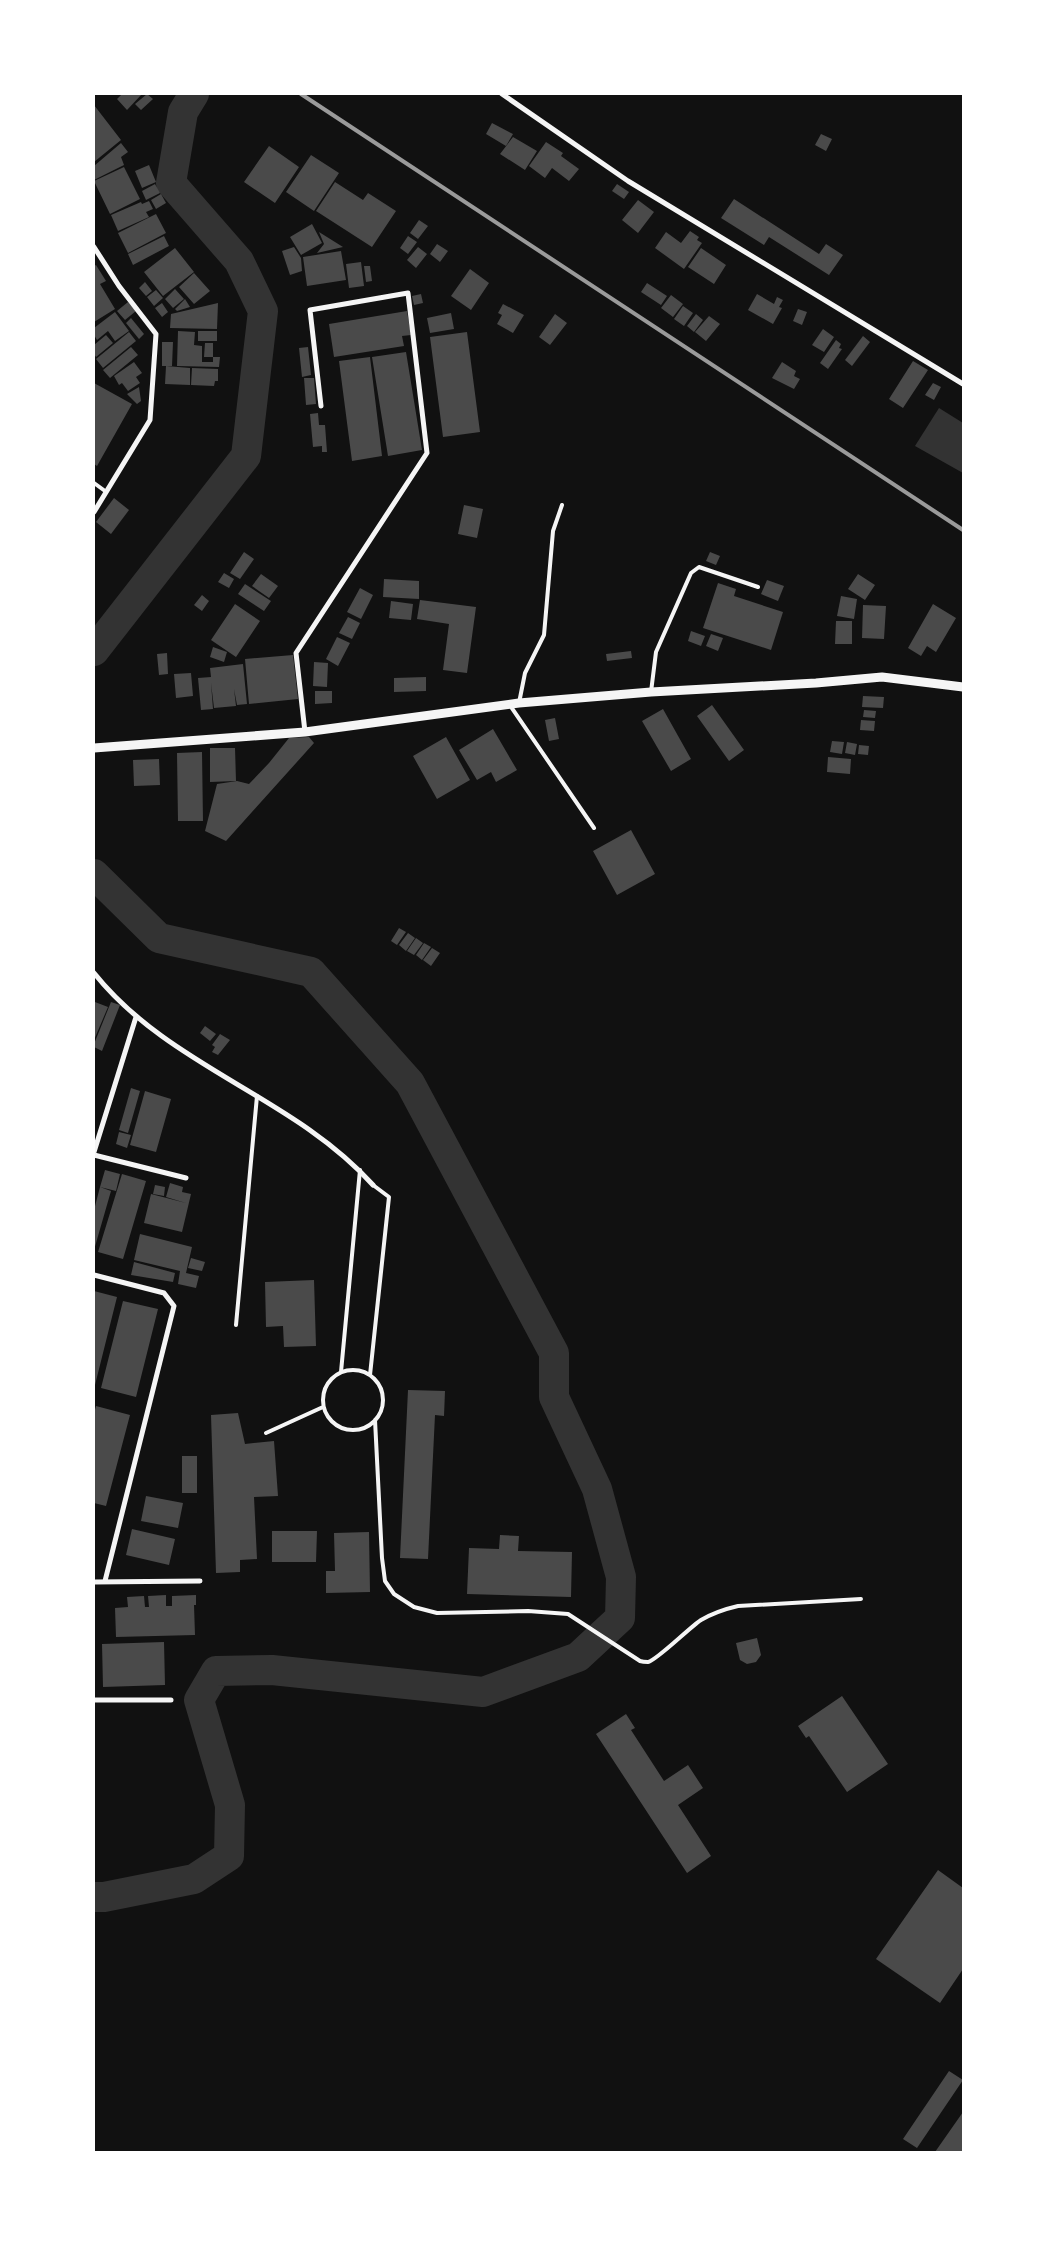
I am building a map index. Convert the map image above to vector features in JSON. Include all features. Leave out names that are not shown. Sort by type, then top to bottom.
[{"type":"street","points":[[502,94],[628,182],[963,384]]},
{"type":"street","points":[[94,247],[119,286],[156,334],[150,420],[105,491],[94,512]]},
{"type":"street","points":[[305,732],[296,653],[427,453],[408,293],[310,310],[321,406]]},
{"type":"street","points":[[97,748],[305,732],[519,702],[651,692],[816,683],[882,677],[963,687]]},
{"type":"street","points":[[94,973],[136,1017],[196,1061],[300,1122],[360,1170],[373,1185]]},
{"type":"street","points":[[136,1017],[94,1154],[186,1178]]},
{"type":"street","points":[[94,1274],[164,1293],[174,1306],[105,1581]]},
{"type":"street","points":[[94,1582],[200,1581]]},
{"type":"street","points":[[94,1700],[172,1700]]},
{"type":"lane","points":[[94,483],[105,491]]},
{"type":"lane","points":[[519,702],[525,673],[544,635],[553,531],[562,505]]},
{"type":"lane","points":[[651,692],[656,652],[691,573],[699,567],[758,586]]},
{"type":"lane","points":[[508,704],[594,828]]},
{"type":"lane","points":[[236,1325],[257,1096]]},
{"type":"lane","points":[[341,1372],[360,1170]]},
{"type":"lane","points":[[370,1375],[389,1197],[373,1185]]},
{"type":"lane","points":[[351,1369],[361,1370],[370,1375],[378,1382],[383,1396],[381,1411],[375,1420],[359,1430],[340,1428],[326,1416],[323,1407],[322,1396],[325,1386],[341,1372],[351,1369]]},
{"type":"lane","points":[[266,1432],[323,1407]]},
{"type":"lane","points":[[375,1420],[382,1558],[385,1581],[394,1594],[414,1606],[437,1613],[528,1610],[568,1614],[640,1661],[650,1662],[660,1656],[680,1636],[702,1620],[719,1611],[738,1606],[861,1599]]},
{"type":"shaded area","points":[[939,408],[963,423],[963,473],[915,446]]},
{"type":"building","points":[[122,94],[142,94],[127,110],[117,99]]},
{"type":"building","points":[[147,94],[153,99],[141,110],[135,104]]},
{"type":"building","points":[[94,105],[121,140],[94,162]]},
{"type":"building","points":[[492,123],[513,134],[506,146],[486,134]]},
{"type":"building","points":[[821,134],[832,139],[826,151],[815,145]]},
{"type":"building","points":[[513,137],[537,151],[525,170],[500,154]]},
{"type":"building","points":[[546,142],[563,153],[561,156],[579,169],[569,181],[552,168],[545,178],[529,166]]},
{"type":"building","points":[[121,143],[128,152],[121,157],[124,165],[94,180],[94,166]]},
{"type":"building","points":[[269,146],[299,167],[275,203],[244,182]]},
{"type":"building","points":[[311,155],[339,173],[314,211],[286,192]]},
{"type":"building","points":[[149,165],[156,182],[142,188],[135,171]]},
{"type":"building","points":[[124,167],[140,199],[110,214],[94,181]]},
{"type":"building","points":[[335,182],[363,200],[368,193],[396,211],[372,247],[316,211]]},
{"type":"building","points":[[155,184],[160,193],[146,200],[142,191]]},
{"type":"building","points":[[617,184],[629,192],[624,199],[612,191]]},
{"type":"building","points":[[161,194],[166,203],[156,209],[151,200]]},
{"type":"building","points":[[734,199],[819,254],[826,244],[843,255],[829,275],[769,237],[764,245],[721,218]]},
{"type":"building","points":[[638,200],[654,212],[638,233],[622,220]]},
{"type":"building","points":[[149,201],[153,209],[146,212],[149,217],[118,231],[111,215],[141,202],[142,204]]},
{"type":"building","points":[[156,214],[166,233],[128,253],[118,233]]},
{"type":"building","points":[[419,220],[428,226],[418,239],[410,233]]},
{"type":"building","points":[[312,224],[322,243],[301,255],[290,237]]},
{"type":"building","points":[[690,231],[699,237],[697,240],[702,243],[684,269],[655,248],[666,232],[681,243]]},
{"type":"building","points":[[319,232],[343,247],[317,253],[324,244]]},
{"type":"building","points":[[164,236],[169,246],[133,265],[128,254]]},
{"type":"building","points":[[408,236],[417,242],[408,254],[400,248]]},
{"type":"building","points":[[437,244],[448,251],[440,262],[430,254]]},
{"type":"building","points":[[294,247],[301,258],[302,271],[290,275],[282,251]]},
{"type":"building","points":[[418,247],[427,254],[416,268],[407,260]]},
{"type":"building","points":[[175,248],[194,272],[163,296],[144,272]]},
{"type":"building","points":[[701,248],[726,265],[714,284],[688,267]]},
{"type":"building","points":[[341,251],[346,280],[307,286],[303,257]]},
{"type":"building","points":[[361,262],[364,286],[349,288],[346,264]]},
{"type":"building","points":[[96,265],[106,281],[100,284],[115,309],[94,322],[94,266]]},
{"type":"building","points":[[364,266],[370,266],[372,281],[366,282]]},
{"type":"building","points":[[470,269],[489,283],[471,310],[451,296]]},
{"type":"building","points":[[194,273],[210,291],[194,304],[179,287]]},
{"type":"building","points":[[145,282],[152,291],[146,296],[139,288]]},
{"type":"building","points":[[647,283],[667,296],[661,305],[641,292]]},
{"type":"building","points":[[175,289],[184,299],[173,308],[165,299]]},
{"type":"building","points":[[156,290],[163,298],[154,306],[147,297]]},
{"type":"building","points":[[421,294],[423,303],[414,305],[412,296]]},
{"type":"building","points":[[757,294],[774,304],[777,297],[783,300],[779,307],[782,308],[773,324],[748,310]]},
{"type":"building","points":[[671,295],[683,304],[673,317],[661,308]]},
{"type":"building","points":[[185,299],[190,307],[177,311],[175,309]]},
{"type":"building","points":[[128,302],[136,311],[125,320],[117,311]]},
{"type":"building","points":[[162,303],[168,312],[162,317],[155,308]]},
{"type":"building","points":[[218,303],[217,329],[170,328],[171,314]]},
{"type":"building","points":[[503,304],[524,315],[513,333],[497,324],[502,315],[498,313]]},
{"type":"building","points":[[683,306],[693,313],[684,326],[674,319]]},
{"type":"building","points":[[798,309],[807,312],[802,325],[793,321]]},
{"type":"building","points":[[407,311],[411,335],[402,336],[404,346],[334,357],[329,324]]},
{"type":"building","points":[[115,312],[129,331],[115,341],[108,331],[97,340],[94,335],[94,328]]},
{"type":"building","points":[[451,313],[454,329],[430,333],[427,318]]},
{"type":"building","points":[[555,314],[567,323],[550,345],[539,337]]},
{"type":"building","points":[[696,314],[703,320],[694,332],[687,326]]},
{"type":"building","points":[[709,316],[720,324],[706,341],[695,332]]},
{"type":"building","points":[[131,318],[144,334],[139,339],[126,323]]},
{"type":"building","points":[[823,329],[834,337],[824,352],[812,345]]},
{"type":"building","points":[[178,331],[195,332],[194,345],[202,346],[202,362],[213,362],[213,357],[220,357],[219,367],[177,366]]},
{"type":"building","points":[[198,331],[217,331],[217,341],[198,341]]},
{"type":"building","points":[[129,332],[136,341],[103,368],[96,359]]},
{"type":"building","points":[[467,332],[480,432],[443,437],[430,337]]},
{"type":"building","points":[[106,335],[113,343],[96,357],[94,345]]},
{"type":"building","points":[[863,336],[870,342],[852,366],[845,360]]},
{"type":"building","points":[[836,340],[841,344],[839,348],[842,349],[828,369],[820,363]]},
{"type":"building","points":[[162,342],[173,342],[172,366],[162,366]]},
{"type":"building","points":[[205,343],[213,343],[213,357],[204,357]]},
{"type":"building","points":[[131,347],[138,355],[110,378],[103,370]]},
{"type":"building","points":[[308,347],[311,375],[302,377],[299,348]]},
{"type":"building","points":[[406,352],[422,450],[388,456],[372,357]]},
{"type":"building","points":[[370,357],[382,456],[352,461],[339,361]]},
{"type":"building","points":[[913,361],[928,370],[903,408],[889,399]]},
{"type":"building","points":[[134,362],[142,373],[136,377],[140,383],[128,391],[122,383],[119,385],[114,376]]},
{"type":"building","points":[[782,362],[796,371],[794,376],[800,379],[794,389],[772,378]]},
{"type":"building","points":[[166,366],[190,368],[190,385],[165,384]]},
{"type":"building","points":[[192,368],[218,369],[218,381],[215,381],[214,386],[191,385]]},
{"type":"building","points":[[304,378],[314,378],[316,404],[306,405]]},
{"type":"building","points":[[94,383],[132,404],[97,466],[94,464]]},
{"type":"building","points":[[933,383],[941,387],[934,400],[925,395]]},
{"type":"building","points":[[139,387],[141,401],[137,404],[127,394]]},
{"type":"building","points":[[318,413],[319,425],[325,425],[327,452],[322,452],[322,446],[313,447],[310,414]]},
{"type":"building","points":[[114,498],[129,510],[111,534],[96,522]]},
{"type":"building","points":[[464,505],[483,509],[477,538],[458,534]]},
{"type":"building","points":[[244,552],[254,559],[240,579],[230,573]]},
{"type":"building","points":[[710,552],[720,556],[716,565],[706,561]]},
{"type":"building","points":[[224,573],[234,579],[229,588],[218,582]]},
{"type":"building","points":[[261,574],[278,586],[269,598],[252,586]]},
{"type":"building","points":[[858,574],[875,585],[865,600],[848,589]]},
{"type":"building","points":[[384,579],[419,581],[419,599],[383,597]]},
{"type":"building","points":[[767,580],[784,586],[778,601],[761,594]]},
{"type":"building","points":[[718,583],[736,589],[734,596],[783,612],[771,650],[703,628]]},
{"type":"building","points":[[245,584],[271,601],[264,611],[238,594]]},
{"type":"building","points":[[360,588],[373,595],[361,619],[347,612]]},
{"type":"building","points":[[202,595],[209,601],[202,611],[194,605]]},
{"type":"building","points":[[841,596],[857,599],[854,619],[837,616]]},
{"type":"building","points":[[420,600],[476,607],[467,673],[443,670],[449,624],[417,619]]},
{"type":"building","points":[[391,601],[413,604],[411,620],[389,618]]},
{"type":"building","points":[[235,604],[260,621],[236,657],[211,640]]},
{"type":"building","points":[[933,604],[956,618],[936,652],[927,646],[921,656],[908,648]]},
{"type":"building","points":[[863,605],[886,606],[884,639],[862,638]]},
{"type":"building","points":[[348,617],[360,623],[352,639],[339,633]]},
{"type":"building","points":[[836,621],[852,621],[852,644],[835,644]]},
{"type":"building","points":[[691,631],[705,636],[701,646],[688,641]]},
{"type":"building","points":[[711,634],[723,638],[718,651],[706,646]]},
{"type":"building","points":[[337,637],[350,643],[338,666],[326,659]]},
{"type":"building","points":[[213,647],[227,652],[224,662],[210,657]]},
{"type":"building","points":[[631,651],[632,658],[607,661],[606,654]]},
{"type":"building","points":[[167,653],[168,674],[159,675],[157,654]]},
{"type":"building","points":[[293,655],[298,699],[249,704],[245,659]]},
{"type":"building","points":[[314,662],[328,663],[327,687],[313,686]]},
{"type":"building","points":[[243,664],[247,704],[237,705],[234,689],[236,706],[214,708],[211,683],[213,709],[201,710],[198,678],[211,677],[210,668]]},
{"type":"building","points":[[191,673],[193,696],[176,698],[174,674]]},
{"type":"building","points":[[426,677],[426,691],[394,692],[394,678]]},
{"type":"building","points":[[315,691],[332,691],[332,703],[315,704]]},
{"type":"building","points":[[863,696],[884,697],[883,708],[862,707]]},
{"type":"building","points":[[712,705],[744,750],[729,761],[697,716]]},
{"type":"building","points":[[663,709],[691,759],[671,771],[642,721]]},
{"type":"building","points":[[864,710],[876,711],[875,718],[863,717]]},
{"type":"building","points":[[555,718],[559,739],[549,741],[545,720]]},
{"type":"building","points":[[861,720],[875,721],[874,731],[860,730]]},
{"type":"building","points":[[493,729],[517,770],[496,782],[491,772],[477,780],[459,750]]},
{"type":"building","points":[[309,737],[314,743],[226,841],[205,831],[217,784],[237,781],[249,784],[289,738]]},
{"type":"building","points":[[446,737],[470,780],[437,799],[413,756]]},
{"type":"building","points":[[832,741],[844,742],[842,754],[830,752]]},
{"type":"building","points":[[847,742],[857,744],[855,755],[845,753]]},
{"type":"building","points":[[859,745],[869,746],[868,755],[858,754]]},
{"type":"building","points":[[210,748],[235,748],[236,781],[210,782]]},
{"type":"building","points":[[202,752],[203,821],[178,821],[177,753]]},
{"type":"building","points":[[828,757],[851,759],[850,774],[827,772]]},
{"type":"building","points":[[159,759],[160,785],[134,786],[133,760]]},
{"type":"building","points":[[631,830],[655,874],[617,895],[593,851]]},
{"type":"building","points":[[399,928],[406,932],[397,945],[391,941]]},
{"type":"building","points":[[408,933],[415,938],[406,951],[399,945]]},
{"type":"building","points":[[416,938],[423,943],[414,955],[407,951]]},
{"type":"building","points":[[424,943],[431,947],[422,960],[416,955]]},
{"type":"building","points":[[432,948],[440,953],[431,966],[423,960]]},
{"type":"building","points":[[95,1002],[108,1007],[94,1040],[94,1005]]},
{"type":"building","points":[[111,1002],[120,1005],[102,1051],[94,1047],[94,1044]]},
{"type":"building","points":[[205,1026],[216,1034],[210,1041],[200,1033]]},
{"type":"building","points":[[220,1034],[230,1040],[218,1055],[212,1052],[215,1047],[212,1045]]},
{"type":"building","points":[[131,1088],[140,1091],[128,1133],[119,1130]]},
{"type":"building","points":[[145,1091],[171,1099],[156,1152],[130,1145]]},
{"type":"building","points":[[119,1132],[131,1135],[127,1148],[116,1144]]},
{"type":"building","points":[[105,1170],[120,1174],[116,1191],[100,1187]]},
{"type":"building","points":[[122,1174],[146,1181],[123,1259],[98,1252]]},
{"type":"building","points":[[170,1183],[183,1187],[182,1192],[191,1194],[182,1232],[144,1223],[151,1194],[186,1203],[166,1197]]},
{"type":"building","points":[[155,1185],[165,1187],[164,1196],[153,1194]]},
{"type":"building","points":[[100,1187],[111,1191],[94,1250],[94,1210]]},
{"type":"building","points":[[140,1234],[192,1247],[186,1273],[199,1276],[196,1288],[178,1284],[180,1271],[134,1260]]},
{"type":"building","points":[[191,1258],[205,1262],[202,1271],[188,1268]]},
{"type":"building","points":[[134,1262],[175,1273],[173,1282],[131,1275]]},
{"type":"building","points":[[314,1280],[316,1346],[284,1347],[283,1326],[266,1327],[265,1282]]},
{"type":"building","points":[[94,1291],[117,1297],[94,1389]]},
{"type":"building","points":[[123,1301],[158,1309],[136,1397],[101,1388]]},
{"type":"building","points":[[408,1390],[445,1391],[444,1416],[435,1415],[428,1559],[400,1558]]},
{"type":"building","points":[[96,1406],[130,1415],[106,1506],[94,1503],[94,1413]]},
{"type":"building","points":[[238,1413],[245,1444],[274,1441],[278,1496],[254,1497],[257,1559],[240,1560],[240,1572],[216,1573],[211,1415]]},
{"type":"building","points":[[182,1456],[197,1456],[197,1493],[182,1493]]},
{"type":"building","points":[[146,1496],[183,1503],[178,1528],[141,1521]]},
{"type":"building","points":[[132,1529],[175,1539],[169,1565],[126,1555]]},
{"type":"building","points":[[272,1531],[317,1531],[316,1562],[272,1562]]},
{"type":"building","points":[[369,1532],[370,1592],[326,1593],[326,1571],[335,1571],[334,1533]]},
{"type":"building","points":[[500,1535],[519,1536],[518,1551],[572,1552],[571,1597],[467,1594],[469,1548],[499,1549]]},
{"type":"building","points":[[166,1595],[166,1606],[172,1606],[172,1596],[196,1595],[196,1605],[194,1605],[195,1635],[116,1637],[115,1608],[128,1607],[127,1597],[144,1596],[145,1607],[149,1607],[148,1596]]},
{"type":"building","points":[[757,1638],[761,1655],[756,1662],[747,1664],[740,1660],[736,1643]]},
{"type":"building","points":[[164,1642],[165,1685],[103,1687],[102,1644]]},
{"type":"building","points":[[842,1696],[888,1764],[847,1792],[809,1736],[806,1738],[798,1726]]},
{"type":"building","points":[[626,1714],[635,1728],[631,1730],[664,1781],[688,1765],[703,1788],[678,1805],[711,1856],[687,1873],[596,1734]]},
{"type":"building","points":[[938,1870],[963,1888],[963,1969],[940,2003],[876,1959]]},
{"type":"building","points":[[949,2071],[963,2080],[917,2148],[903,2139]]},
{"type":"building","points":[[963,2112],[963,2152],[935,2152]]},
{"type":"waterway","points":[[94,651],[246,456],[263,311],[239,261],[171,183],[183,112],[194,94]]},
{"type":"waterway","points":[[94,874],[159,938],[311,972],[410,1083],[554,1353],[554,1397],[597,1489],[621,1577],[620,1618],[578,1657],[483,1692],[272,1670],[216,1671],[199,1700],[230,1805],[229,1856],[194,1879],[104,1897],[94,1897]]},
{"type":"railway","points":[[301,94],[963,530]]}]
